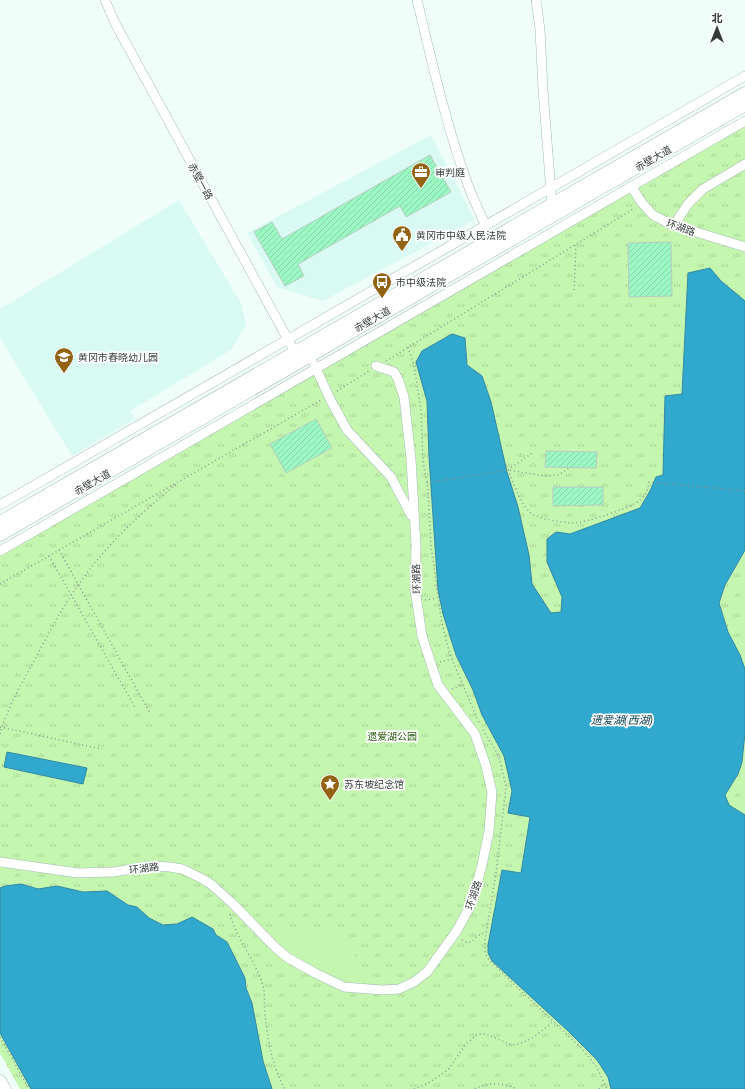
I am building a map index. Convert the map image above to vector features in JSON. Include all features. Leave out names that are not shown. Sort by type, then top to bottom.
[{"type":"main road","name":"赤壁大道","points":[[0,535],[301,357],[552,204],[745,93]]},
{"type":"main road","name":"赤壁大道","points":[[0,522],[301,357],[745,105]]},
{"type":"main road","points":[[0,1081],[4,1089]]},
{"type":"street","name":"赤壁一路","points":[[105,0],[115,23],[287,339],[301,357],[316,368],[328,396],[347,430],[391,477],[413,518]]},
{"type":"street","points":[[417,0],[455,146],[468,186],[485,225]]},
{"type":"street","points":[[536,0],[540,30],[552,204]]},
{"type":"street","points":[[0,505],[745,76]]},
{"type":"street","points":[[0,551],[745,121]]},
{"type":"street","points":[[674,225],[688,204],[703,189],[745,164]]},
{"type":"street","name":"环湖路","points":[[631,186],[642,204],[653,215],[674,225],[745,247]]},
{"type":"street","name":"环湖路","points":[[0,862],[78,873],[113,872],[150,866],[170,866],[192,873],[203,879],[227,898],[275,947],[288,958],[344,987],[365,989],[399,989],[414,982],[427,972],[453,936],[472,903],[489,831],[492,792],[486,766],[475,734],[438,685],[422,636],[415,589],[416,545],[413,518],[411,459],[404,397],[394,372],[376,366]]},
{"type":"path","points":[[0,584],[328,396],[642,204]]},
{"type":"path","points":[[574,290],[576,244]]},
{"type":"path","points":[[508,470],[532,453]]},
{"type":"path","points":[[427,483],[508,470],[545,476],[559,475],[570,467]]},
{"type":"path","points":[[508,470],[523,503],[532,515],[574,523],[598,518],[638,502],[644,496],[649,482],[745,491]]},
{"type":"path","points":[[0,734],[1,727],[12,701],[48,634],[78,585],[107,548],[130,523],[181,480]]},
{"type":"path","points":[[59,550],[150,713]]},
{"type":"path","points":[[49,556],[136,709]]},
{"type":"path","points":[[417,600],[438,598]]},
{"type":"path","points":[[430,664],[452,659]]},
{"type":"path","points":[[1,727],[102,749]]},
{"type":"path","points":[[227,898],[236,932],[247,951],[264,990],[264,1014],[270,1049],[273,1063],[285,1089]]},
{"type":"path","points":[[453,936],[468,943],[474,941],[483,933],[486,933]]},
{"type":"path","points":[[414,1089],[430,1082],[448,1070],[466,1044],[478,1034],[486,1034],[512,1045],[517,1045],[532,1038],[552,1021]]},
{"type":"path","points":[[0,1037],[28,1089]]},
{"type":"path","points":[[475,1089],[492,1083],[510,1086],[517,1089]]},
{"type":"path","points":[[599,1089],[605,1083]]},
{"type":"shaded area","name":"黄冈市中级人民法院","points":[[431,135],[475,220],[323,301],[277,287],[247,233]]},
{"type":"shaded area","points":[[179,200],[241,303],[246,325],[231,350],[130,411],[135,419],[72,456],[0,338],[0,309]]},
{"type":"green space","name":"遗爱湖公园","points":[[745,124],[745,1089],[20,1089],[0,1053],[0,555]]},
{"type":"green space","points":[[256,920],[273,930],[284,934],[312,927],[337,933],[344,938],[353,951],[357,966],[359,984],[352,984],[340,980],[302,962],[285,949]]},
{"type":"water","name":"遗爱湖(西湖)","points":[[710,268],[721,281],[745,301],[745,550],[725,585],[719,603],[728,632],[740,655],[745,669],[745,733],[742,762],[738,774],[725,795],[729,805],[745,815],[745,1089],[611,1089],[608,1077],[597,1060],[568,1031],[492,961],[488,953],[488,945],[502,870],[521,873],[530,817],[508,813],[512,791],[504,756],[482,715],[473,690],[456,655],[443,614],[438,590],[429,457],[427,401],[416,362],[422,351],[452,334],[465,338],[467,365],[482,376],[491,402],[507,472],[518,507],[529,555],[532,584],[551,613],[561,612],[562,597],[547,562],[547,539],[556,532],[570,534],[640,508],[656,477],[663,475],[665,396],[682,394],[688,273]]},
{"type":"water","points":[[7,752],[87,768],[83,784],[4,767]]},
{"type":"water","points":[[21,884],[38,889],[57,886],[83,892],[107,891],[128,905],[137,907],[149,918],[163,925],[177,924],[192,917],[213,929],[216,935],[227,942],[245,978],[246,988],[252,1003],[263,1061],[272,1089],[31,1089],[0,1033],[0,888]]},
{"type":"building","points":[[430,155],[451,192],[406,217],[400,206],[298,264],[304,276],[285,286],[254,232],[272,222],[282,239]]},
{"type":"building","points":[[671,242],[672,296],[629,297],[628,243]]},
{"type":"building","points":[[316,419],[332,448],[286,473],[270,444]]},
{"type":"building","points":[[546,451],[597,452],[596,468],[545,467]]},
{"type":"building","points":[[553,487],[603,487],[603,505],[553,506]]},
{"type":"place","name":"审判庭","points":[[421,189]]},
{"type":"place","name":"黄冈市中级人民法院","points":[[402,252]]},
{"type":"place","name":"市中级法院","points":[[382,299]]},
{"type":"place","name":"黄冈市春晓幼儿园","points":[[64,374]]},
{"type":"place","name":"苏东坡纪念馆","points":[[330,801]]}]
